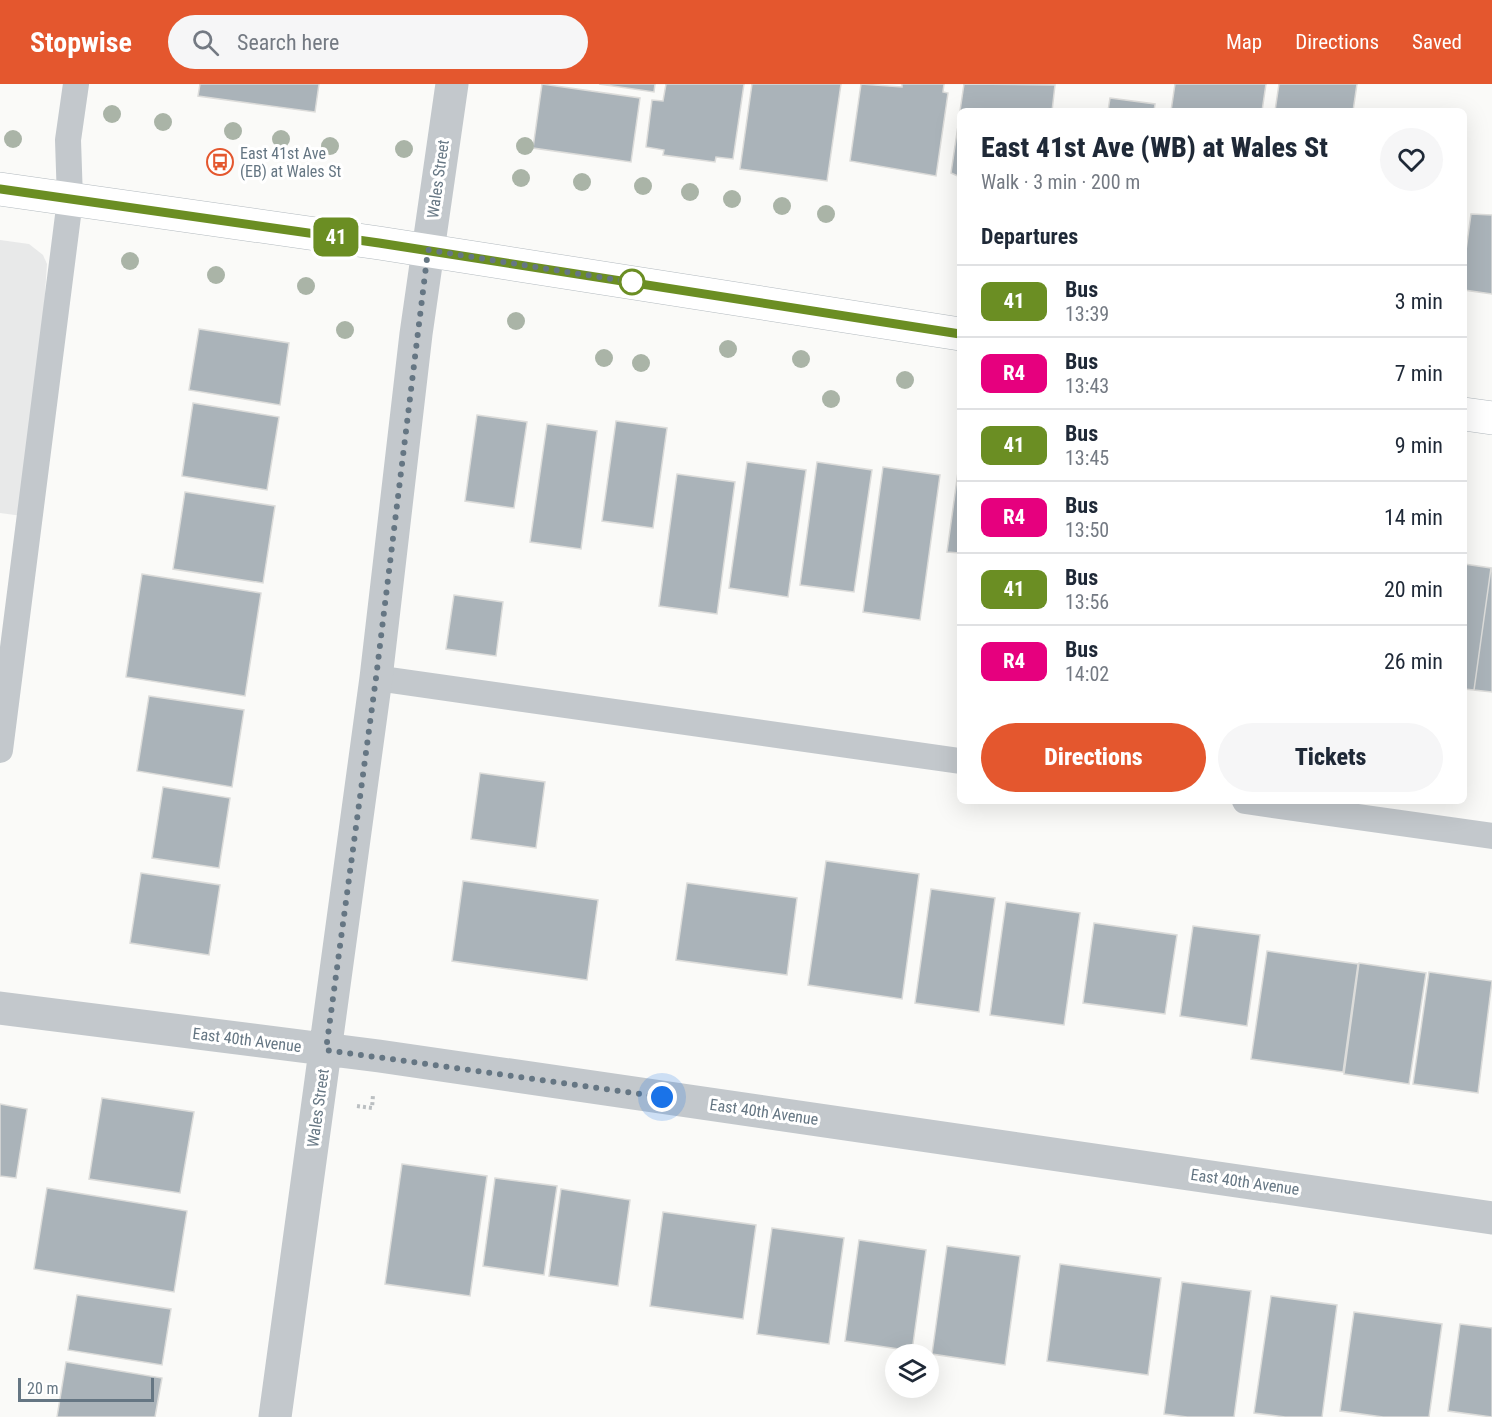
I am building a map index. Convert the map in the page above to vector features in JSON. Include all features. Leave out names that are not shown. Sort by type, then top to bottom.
[{"type":"main road","points":[[0,189],[428,250],[957,334]]},
{"type":"main road","points":[[1467,414],[1492,418]]},
{"type":"street","name":"Wales Street","points":[[278,1417],[376,678],[428,250],[452,84]]},
{"type":"street","name":"East 40th Avenue","points":[[0,1008],[326,1050],[1492,1218]]},
{"type":"lane","points":[[0,750],[70,200],[68,140],[76,84]]},
{"type":"lane","points":[[376,678],[957,761]]},
{"type":"lane","points":[[1266,804],[1492,836]]},
{"type":"path","points":[[353,1106],[372,1108],[374,1087]]},
{"type":"shaded area","points":[[0,240],[29,244],[43,255],[47,264],[30,517],[0,513]]},
{"type":"building","points":[[200,84],[319,84],[315,112],[198,96]]},
{"type":"building","points":[[542,84],[640,98],[631,162],[533,148]]},
{"type":"building","points":[[599,84],[655,84],[654,92]]},
{"type":"building","points":[[666,84],[744,84],[733,159],[716,157],[715,162],[663,155],[664,150],[646,147],[652,100],[663,101]]},
{"type":"building","points":[[752,84],[841,84],[827,181],[740,169]]},
{"type":"building","points":[[861,84],[902,87],[902,84],[944,84],[943,92],[948,93],[936,176],[850,161]]},
{"type":"building","points":[[964,84],[1055,85],[1052,108],[960,108]]},
{"type":"building","points":[[1175,84],[1266,84],[1262,108],[1171,108]]},
{"type":"building","points":[[1279,84],[1357,84],[1353,108],[1275,108]]},
{"type":"building","points":[[1110,98],[1155,104],[1154,108],[1108,108]]},
{"type":"building","points":[[957,132],[957,176],[951,173]]},
{"type":"building","points":[[1471,214],[1492,215],[1492,294],[1467,290],[1467,243]]},
{"type":"building","points":[[199,329],[289,343],[280,405],[189,390]]},
{"type":"building","points":[[193,403],[279,417],[267,490],[182,476]]},
{"type":"building","points":[[477,415],[527,422],[514,508],[465,501]]},
{"type":"building","points":[[616,421],[667,428],[653,528],[602,521]]},
{"type":"building","points":[[547,424],[597,431],[581,549],[530,542]]},
{"type":"building","points":[[747,462],[806,470],[788,597],[729,588]]},
{"type":"building","points":[[817,462],[872,470],[854,592],[800,585]]},
{"type":"building","points":[[883,467],[940,475],[920,620],[863,612]]},
{"type":"building","points":[[677,474],[735,482],[717,614],[659,606]]},
{"type":"building","points":[[957,479],[957,553],[947,552]]},
{"type":"building","points":[[185,492],[275,506],[263,583],[173,569]]},
{"type":"building","points":[[1467,564],[1491,568],[1474,690],[1467,689]]},
{"type":"building","points":[[1492,568],[1492,692],[1474,690]]},
{"type":"building","points":[[142,574],[261,593],[245,696],[126,677]]},
{"type":"building","points":[[454,595],[503,602],[496,656],[446,649]]},
{"type":"building","points":[[149,696],[244,710],[232,787],[137,771]]},
{"type":"building","points":[[480,773],[545,782],[536,848],[471,839]]},
{"type":"building","points":[[163,787],[230,798],[219,868],[152,858]]},
{"type":"building","points":[[826,861],[919,874],[902,999],[808,985]]},
{"type":"building","points":[[141,873],[220,885],[209,955],[130,943]]},
{"type":"building","points":[[463,881],[598,900],[587,980],[452,961]]},
{"type":"building","points":[[687,883],[797,898],[787,975],[676,960]]},
{"type":"building","points":[[931,889],[995,898],[979,1012],[915,1003]]},
{"type":"building","points":[[1006,902],[1080,913],[1064,1025],[990,1015]]},
{"type":"building","points":[[1094,923],[1177,935],[1165,1014],[1083,1003]]},
{"type":"building","points":[[1193,926],[1260,935],[1247,1026],[1180,1016]]},
{"type":"building","points":[[1267,951],[1358,964],[1343,1072],[1251,1059]]},
{"type":"building","points":[[1359,963],[1426,973],[1409,1084],[1344,1074]]},
{"type":"building","points":[[1429,972],[1492,981],[1478,1093],[1413,1084]]},
{"type":"building","points":[[102,1098],[194,1112],[180,1193],[89,1179]]},
{"type":"building","points":[[0,1104],[27,1109],[16,1178],[0,1176]]},
{"type":"building","points":[[402,1164],[487,1176],[470,1296],[385,1284]]},
{"type":"building","points":[[495,1178],[557,1186],[544,1275],[483,1266]]},
{"type":"building","points":[[47,1188],[187,1211],[174,1292],[34,1269]]},
{"type":"building","points":[[561,1189],[630,1200],[618,1286],[549,1276]]},
{"type":"building","points":[[663,1212],[756,1225],[743,1319],[650,1306]]},
{"type":"building","points":[[772,1228],[844,1238],[829,1344],[757,1334]]},
{"type":"building","points":[[859,1240],[926,1250],[913,1344],[885,1344],[885,1347],[845,1341]]},
{"type":"building","points":[[947,1246],[1020,1256],[1005,1365],[939,1355],[939,1344],[933,1344]]},
{"type":"building","points":[[1060,1264],[1161,1278],[1148,1375],[1047,1361]]},
{"type":"building","points":[[1182,1282],[1251,1291],[1234,1417],[1187,1417],[1164,1414]]},
{"type":"building","points":[[77,1295],[171,1309],[162,1365],[68,1350]]},
{"type":"building","points":[[1271,1296],[1337,1305],[1322,1417],[1285,1417],[1254,1413]]},
{"type":"building","points":[[1354,1312],[1442,1324],[1429,1417],[1383,1417],[1340,1411]]},
{"type":"building","points":[[1460,1324],[1492,1328],[1492,1417],[1448,1411]]},
{"type":"building","points":[[66,1362],[162,1378],[155,1417],[57,1417]]},
{"type":"bus line","name":"41","points":[[0,189],[546,268],[957,334]]},
{"type":"place","name":"East 41st Ave (EB) at Wales St","points":[[220,162]]},
{"type":"route","points":[[632,282],[637,283],[428,250],[376,678],[326,1050],[662,1097]]}]
